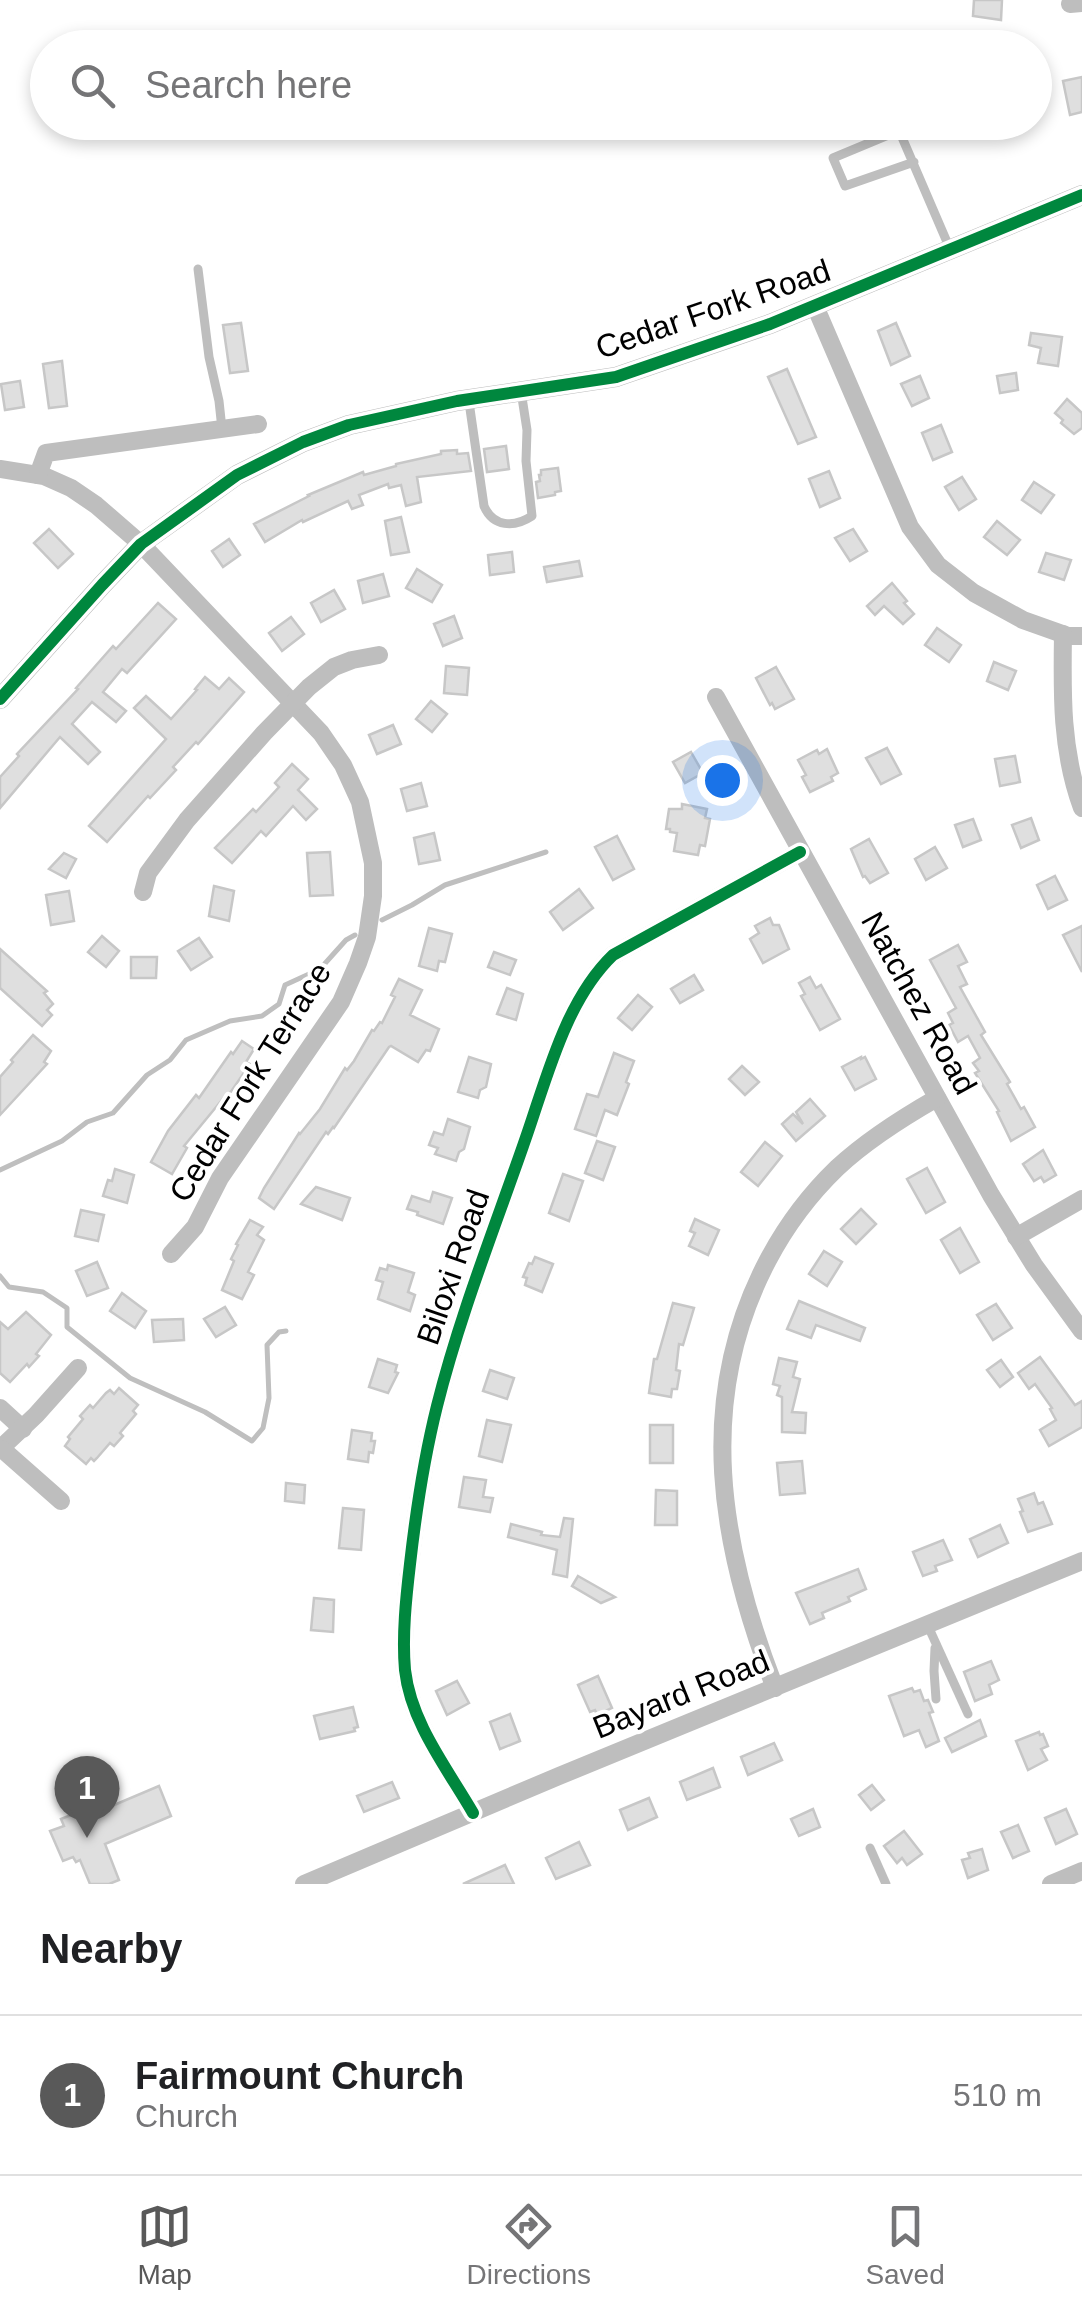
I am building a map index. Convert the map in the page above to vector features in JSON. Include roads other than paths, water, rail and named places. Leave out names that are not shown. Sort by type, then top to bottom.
[{"type":"street","name":"Cedar Fork Road","points":[[0,699],[142,544],[237,476],[292,448],[349,425],[469,399],[616,377],[770,324],[1082,194]]},
{"type":"street","points":[[815,306],[910,527],[938,565],[974,594],[1023,620],[1072,635],[1062,708],[1065,744],[1082,808]]},
{"type":"street","points":[[0,469],[38,475],[46,453],[258,424]]},
{"type":"street","name":"Cedar Fork Terrace","points":[[38,475],[71,488],[142,544],[321,733],[343,765],[360,802],[374,862],[367,938],[340,1002],[220,1178],[195,1228],[172,1254]]},
{"type":"street","points":[[144,892],[148,873],[186,820],[309,687],[334,667],[379,655]]},
{"type":"street","name":"Natchez Road","points":[[716,697],[1016,1237],[1082,1330]]},
{"type":"street","name":"Biloxi Road","points":[[473,1813],[414,1709],[404,1642],[414,1526],[436,1408],[493,1231],[563,1034],[596,972],[613,955],[800,852]]},
{"type":"street","points":[[775,1688],[748,1610],[725,1498],[722,1426],[726,1380],[736,1337],[770,1256],[816,1190],[867,1143],[937,1098]]},
{"type":"street","points":[[1016,1237],[1082,1199]]},
{"type":"street","points":[[61,1500],[1,1449],[78,1368]]},
{"type":"street","points":[[0,1408],[23,1428]]},
{"type":"street","name":"Bayard Road","points":[[304,1884],[1082,1561]]},
{"type":"street","points":[[1051,1884],[1082,1871]]},
{"type":"lane","points":[[876,140],[833,158],[845,186],[914,162]]},
{"type":"lane","points":[[903,140],[950,250]]},
{"type":"lane","points":[[198,268],[222,429]]},
{"type":"lane","points":[[469,399],[484,506],[496,521],[510,525],[532,516],[526,461],[528,430],[520,391]]},
{"type":"lane","points":[[928,1626],[968,1714]]},
{"type":"lane","points":[[936,1645],[936,1698]]},
{"type":"lane","points":[[870,1848],[886,1884]]},
{"type":"waterway","points":[[382,920],[445,885],[546,852]]},
{"type":"waterway","points":[[0,1170],[62,1141],[87,1122],[113,1113],[186,1040],[230,1021],[262,1016],[279,1004],[285,985],[320,969],[355,935]]},
{"type":"waterway","points":[[0,1276],[9,1287],[43,1292],[67,1308],[67,1327],[130,1378],[205,1412],[252,1441],[263,1428],[269,1398],[267,1345],[279,1332],[286,1331]]},
{"type":"place","name":"Fairmount Church","points":[[87,1838]]}]
